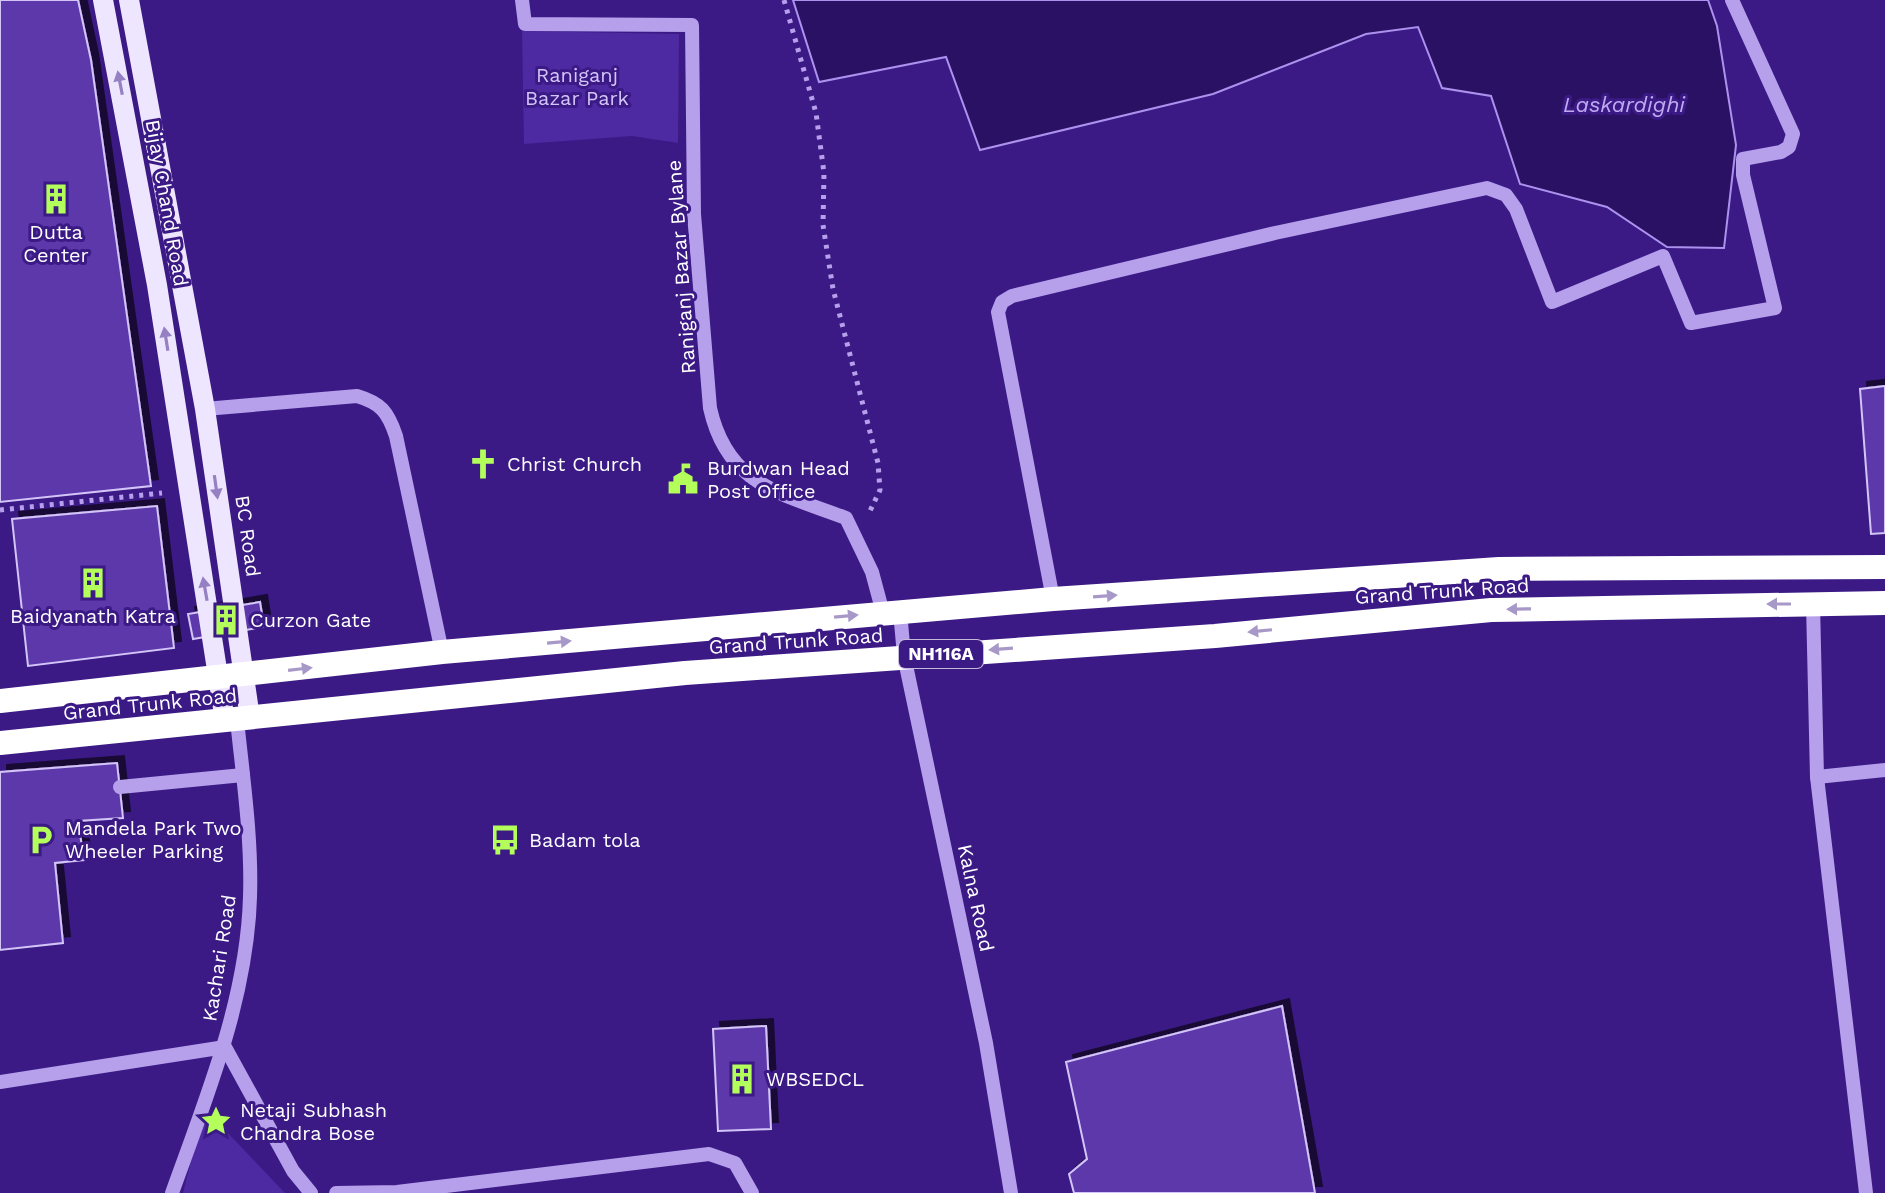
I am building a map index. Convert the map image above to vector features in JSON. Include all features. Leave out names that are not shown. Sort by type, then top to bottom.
[{"type":"highway","name":"Grand Trunk Road","points":[[0,701],[442,652],[1053,599],[1499,569],[1885,567]]},
{"type":"highway","name":"Grand Trunk Road","points":[[0,743],[685,673],[1215,636],[1491,610],[1885,603]]},
{"type":"main road","name":"Bijay Chand Road","points":[[103,0],[179,416],[188,490]]},
{"type":"main road","name":"Bijay Chand Road","points":[[129,0],[205,409]]},
{"type":"main road","name":"BC Road","points":[[205,409],[244,676],[237,720]]},
{"type":"main road","points":[[188,490],[220,678],[237,720]]},
{"type":"street","name":"Raniganj Bazar Bylane","points":[[522,0],[525,24],[692,25],[694,214],[710,408],[716,437],[731,461],[763,486],[846,518]]},
{"type":"street","points":[[1053,599],[998,312],[1002,302],[1012,296],[1487,188],[1506,195],[1516,209],[1552,302],[1663,256],[1691,323],[1775,308],[1746,188],[1743,159],[1781,152],[1789,147],[1793,134],[1732,0]]},
{"type":"street","points":[[205,409],[357,396],[377,402],[389,416],[396,436],[442,652]]},
{"type":"street","points":[[846,518],[891,612]]},
{"type":"street","points":[[1813,604],[1817,777],[1866,1193]]},
{"type":"street","name":"Kalna Road","points":[[891,612],[904,656],[986,1043],[1011,1193]]},
{"type":"street","name":"Kachari Road","points":[[172,1193],[225,1047],[250,897],[237,720]]},
{"type":"street","points":[[1817,777],[1885,770]]},
{"type":"street","points":[[120,787],[243,775]]},
{"type":"street","points":[[0,1082],[225,1047],[293,1171],[311,1193]]},
{"type":"street","points":[[336,1193],[397,1192],[709,1154],[735,1163],[752,1193]]},
{"type":"path","points":[[784,0],[816,113],[824,173],[823,225],[833,289],[878,463],[880,490],[871,510],[846,518]]},
{"type":"path","points":[[0,510],[188,490]]},
{"type":"green space","name":"Raniganj Bazar Park","points":[[522,31],[679,34],[678,143],[632,136],[524,144]]},
{"type":"green space","points":[[204,1108],[285,1193],[183,1193]]},
{"type":"water","name":"Laskardighi","points":[[793,0],[1708,0],[1717,26],[1736,145],[1724,248],[1667,247],[1607,207],[1520,184],[1491,96],[1442,88],[1418,27],[1366,34],[1213,94],[980,150],[946,57],[819,82]]},
{"type":"building","name":"Dutta Center","points":[[0,0],[78,0],[91,60],[151,486],[0,502]]},
{"type":"building","points":[[1885,386],[1885,533],[1871,534],[1860,389]]},
{"type":"building","name":"Baidyanath Katra","points":[[157,506],[174,648],[28,666],[12,519]]},
{"type":"building","name":"Curzon Gate","points":[[260,602],[264,627],[193,639],[188,614]]},
{"type":"building","name":"Mandela Park Two Wheeler Parking","points":[[117,763],[123,818],[78,821],[84,860],[55,863],[63,943],[0,950],[0,772]]},
{"type":"building","points":[[1282,1006],[1315,1193],[1074,1193],[1069,1174],[1087,1159],[1066,1062]]},
{"type":"building","name":"WBSEDCL","points":[[766,1026],[771,1129],[718,1131],[713,1029]]},
{"type":"place","name":"Dutta Center","points":[[56,199]]},
{"type":"place","name":"Christ Church","points":[[483,464]]},
{"type":"place","name":"Burdwan Head Post Office","points":[[683,479]]},
{"type":"place","name":"Baidyanath Katra","points":[[93,583]]},
{"type":"place","name":"Curzon Gate","points":[[226,620]]},
{"type":"place","name":"Mandela Park Two Wheeler Parking","points":[[41,840]]},
{"type":"place","name":"Badam tola","points":[[505,840]]},
{"type":"place","name":"WBSEDCL","points":[[742,1079]]},
{"type":"place","name":"Netaji Subhash Chandra Bose","points":[[216,1121]]}]
